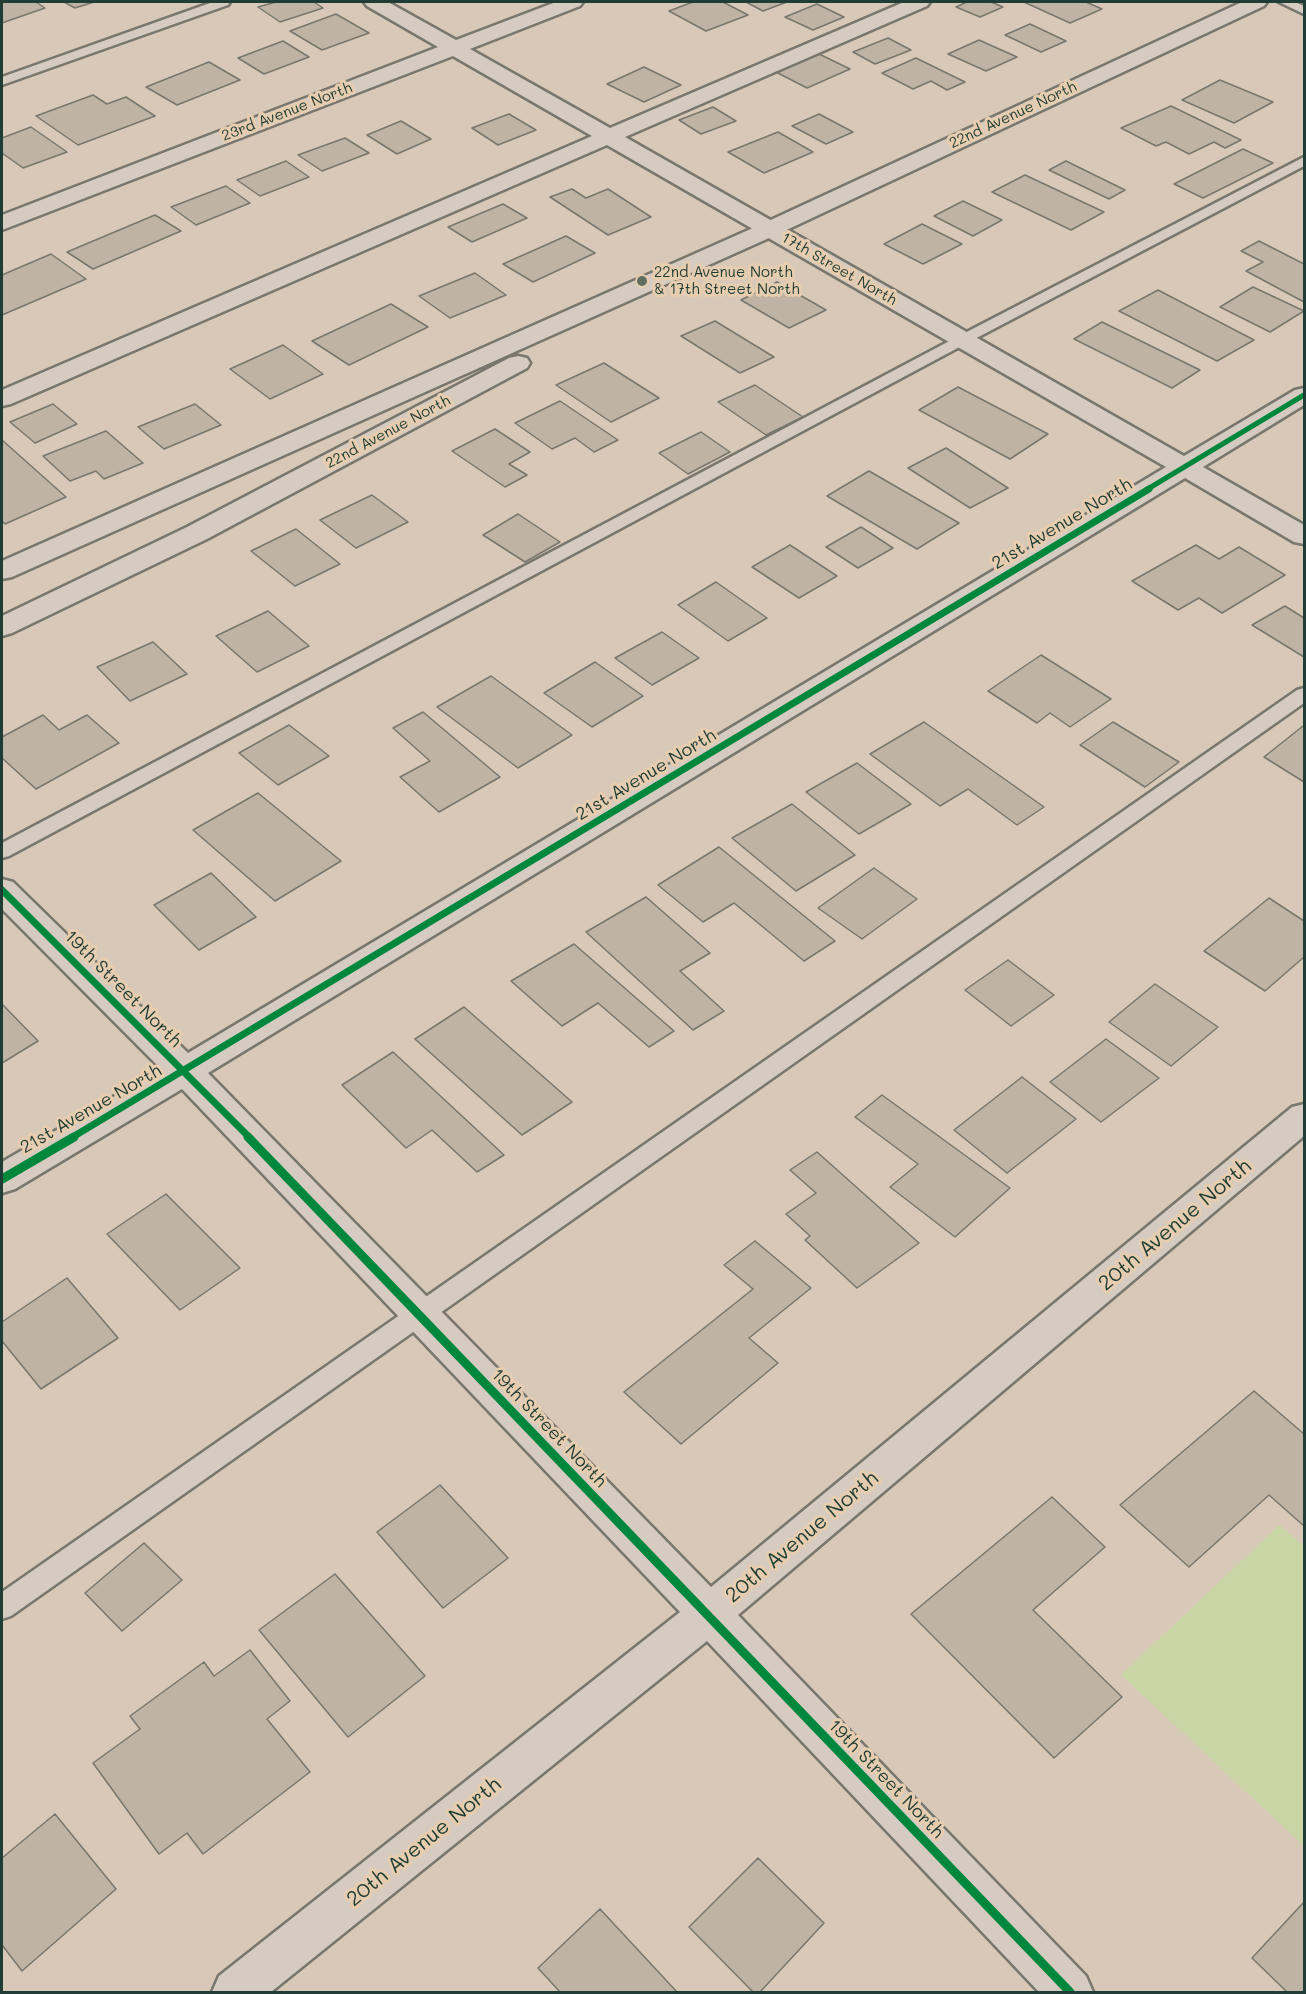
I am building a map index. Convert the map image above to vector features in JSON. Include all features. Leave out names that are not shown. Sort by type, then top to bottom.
[{"type":"street","name":"17th Street North","points":[[374,2],[1305,536]]},
{"type":"street","name":"23rd Avenue North","points":[[2,222],[573,2]]},
{"type":"street","points":[[2,399],[920,2]]},
{"type":"street","name":"22nd Avenue North","points":[[2,571],[770,229],[1257,2]]},
{"type":"street","name":"22nd Avenue North","points":[[2,627],[208,528],[770,229]]},
{"type":"street","name":"21st Avenue North","points":[[2,1179],[1305,395]]},
{"type":"street","name":"19th Street North","points":[[2,890],[184,1071],[709,1614],[1070,1992]]},
{"type":"street","name":"20th Avenue North","points":[[236,1992],[709,1614],[1305,1116]]},
{"type":"lane","points":[[2,81],[224,2]]},
{"type":"lane","points":[[1285,2],[1305,9]]},
{"type":"lane","points":[[2,851],[962,340],[1305,161]]},
{"type":"lane","points":[[2,1606],[1305,694]]},
{"type":"green space","points":[[1279,1525],[1304,1546],[1304,1846],[1121,1675]]},
{"type":"building","points":[[2,2],[36,2],[45,8],[2,23]]},
{"type":"building","points":[[64,2],[94,2],[75,8]]},
{"type":"building","points":[[276,2],[314,2],[323,8],[280,22],[258,7]]},
{"type":"building","points":[[693,2],[723,2],[748,15],[706,31],[669,11]]},
{"type":"building","points":[[746,2],[787,2],[763,11]]},
{"type":"building","points":[[967,2],[991,2],[1003,7],[980,17],[956,7]]},
{"type":"building","points":[[1024,2],[1086,2],[1102,9],[1070,23]]},
{"type":"building","points":[[817,4],[844,17],[813,30],[785,17]]},
{"type":"building","points":[[336,14],[369,33],[322,50],[290,31]]},
{"type":"building","points":[[1030,24],[1066,41],[1041,52],[1005,35]]},
{"type":"building","points":[[888,38],[911,50],[875,64],[853,52]]},
{"type":"building","points":[[979,40],[1017,57],[986,71],[948,54]]},
{"type":"building","points":[[283,41],[309,57],[264,74],[238,58]]},
{"type":"building","points":[[817,53],[850,69],[807,88],[774,71]]},
{"type":"building","points":[[916,58],[965,82],[947,90],[931,81],[913,89],[882,73]]},
{"type":"building","points":[[209,62],[240,80],[177,105],[146,87]]},
{"type":"building","points":[[644,67],[681,85],[644,102],[607,84]]},
{"type":"building","points":[[1220,80],[1273,102],[1234,123],[1182,100]]},
{"type":"building","points":[[93,95],[107,104],[126,97],[155,116],[78,145],[36,116]]},
{"type":"building","points":[[1171,106],[1241,140],[1225,148],[1214,142],[1189,154],[1166,142],[1156,146],[1121,128]]},
{"type":"building","points":[[713,107],[736,121],[701,134],[679,120]]},
{"type":"building","points":[[509,114],[536,130],[498,145],[472,128]]},
{"type":"building","points":[[819,114],[853,132],[826,144],[792,126]]},
{"type":"building","points":[[401,121],[431,139],[397,154],[367,135]]},
{"type":"building","points":[[31,127],[67,152],[23,168],[2,153],[2,138]]},
{"type":"building","points":[[778,132],[813,152],[764,173],[728,152]]},
{"type":"building","points":[[345,138],[369,153],[322,171],[298,155]]},
{"type":"building","points":[[1243,149],[1273,163],[1203,198],[1174,184]]},
{"type":"building","points":[[286,161],[309,177],[260,196],[237,180]]},
{"type":"building","points":[[1066,161],[1125,190],[1109,199],[1049,170]]},
{"type":"building","points":[[1025,175],[1104,212],[1071,230],[992,192]]},
{"type":"building","points":[[226,186],[250,203],[196,225],[171,207]]},
{"type":"building","points":[[572,189],[586,198],[608,189],[651,217],[608,235],[550,197]]},
{"type":"building","points":[[963,201],[1002,220],[973,236],[934,216]]},
{"type":"building","points":[[503,204],[527,218],[472,242],[448,227]]},
{"type":"building","points":[[155,215],[181,231],[93,269],[67,252]]},
{"type":"building","points":[[922,224],[962,244],[923,264],[884,244]]},
{"type":"building","points":[[566,236],[595,253],[533,282],[503,264]]},
{"type":"building","points":[[1259,241],[1304,264],[1304,302],[1246,271],[1263,262],[1241,251]]},
{"type":"building","points":[[51,254],[86,279],[2,315],[2,275]]},
{"type":"building","points":[[475,273],[506,295],[450,318],[419,296]]},
{"type":"building","points":[[777,282],[826,310],[789,328],[741,300]]},
{"type":"building","points":[[1253,287],[1304,311],[1270,332],[1220,307]]},
{"type":"building","points":[[1158,290],[1254,340],[1217,361],[1119,311]]},
{"type":"building","points":[[391,304],[428,327],[349,365],[312,341]]},
{"type":"building","points":[[715,321],[774,357],[740,373],[681,336]]},
{"type":"building","points":[[1102,322],[1200,370],[1172,388],[1074,339]]},
{"type":"building","points":[[283,345],[323,374],[270,399],[230,369]]},
{"type":"building","points":[[604,363],[659,398],[611,422],[556,385]]},
{"type":"building","points":[[755,385],[803,417],[766,435],[718,402]]},
{"type":"building","points":[[958,387],[1048,434],[1010,459],[919,410]]},
{"type":"building","points":[[560,401],[618,440],[594,452],[575,438],[552,449],[515,423]]},
{"type":"building","points":[[53,404],[77,424],[35,443],[10,422]]},
{"type":"building","points":[[195,404],[221,425],[164,449],[138,427]]},
{"type":"building","points":[[495,429],[530,452],[509,464],[527,475],[505,487],[452,451]]},
{"type":"building","points":[[106,431],[143,463],[104,479],[96,471],[70,481],[43,456]]},
{"type":"building","points":[[701,432],[730,452],[688,474],[659,453]]},
{"type":"building","points":[[2,440],[66,497],[5,524],[2,521]]},
{"type":"building","points":[[946,448],[1008,488],[970,508],[908,468]]},
{"type":"building","points":[[869,471],[959,523],[917,549],[827,496]]},
{"type":"building","points":[[372,495],[408,522],[356,548],[320,520]]},
{"type":"building","points":[[518,514],[560,542],[525,562],[483,535]]},
{"type":"building","points":[[861,527],[893,548],[858,568],[826,547]]},
{"type":"building","points":[[296,529],[340,564],[295,586],[251,551]]},
{"type":"building","points":[[790,545],[837,576],[799,598],[752,567]]},
{"type":"building","points":[[1196,545],[1219,559],[1239,547],[1285,575],[1222,613],[1199,598],[1178,610],[1132,581]]},
{"type":"building","points":[[716,582],[767,618],[728,641],[678,605]]},
{"type":"building","points":[[1285,606],[1304,618],[1304,657],[1252,625]]},
{"type":"building","points":[[268,611],[309,646],[257,672],[216,636]]},
{"type":"building","points":[[662,632],[699,658],[652,685],[615,658]]},
{"type":"building","points":[[153,642],[187,674],[130,701],[97,667]]},
{"type":"building","points":[[1041,655],[1111,699],[1070,727],[1050,713],[1037,723],[988,691]]},
{"type":"building","points":[[595,662],[643,696],[592,727],[544,693]]},
{"type":"building","points":[[491,676],[572,735],[518,768],[437,707]]},
{"type":"building","points":[[423,712],[500,777],[439,812],[400,777],[430,761],[393,728]]},
{"type":"building","points":[[43,715],[59,730],[87,715],[119,743],[36,789],[2,758],[2,737]]},
{"type":"building","points":[[924,722],[1044,807],[1017,825],[968,789],[940,806],[870,754]]},
{"type":"building","points":[[1113,722],[1179,762],[1145,787],[1080,745]]},
{"type":"building","points":[[289,725],[329,756],[278,785],[239,753]]},
{"type":"building","points":[[1304,727],[1304,782],[1264,757]]},
{"type":"building","points":[[857,763],[911,804],[859,834],[806,792]]},
{"type":"building","points":[[258,793],[341,861],[275,901],[193,830]]},
{"type":"building","points":[[792,804],[855,855],[796,891],[732,838]]},
{"type":"building","points":[[719,847],[835,941],[804,961],[734,903],[703,922],[658,885]]},
{"type":"building","points":[[874,868],[917,899],[862,939],[818,908]]},
{"type":"building","points":[[211,873],[256,917],[199,950],[154,905]]},
{"type":"building","points":[[646,897],[710,953],[680,971],[724,1011],[693,1030],[586,932]]},
{"type":"building","points":[[1269,898],[1304,921],[1304,957],[1265,991],[1204,951]]},
{"type":"building","points":[[574,944],[674,1031],[649,1047],[598,1003],[562,1026],[511,981]]},
{"type":"building","points":[[1008,960],[1054,995],[1011,1026],[965,990]]},
{"type":"building","points":[[1155,984],[1218,1027],[1171,1066],[1109,1022]]},
{"type":"building","points":[[2,1004],[38,1041],[2,1063]]},
{"type":"building","points":[[464,1007],[572,1102],[522,1135],[415,1039]]},
{"type":"building","points":[[1106,1039],[1159,1078],[1101,1122],[1050,1082]]},
{"type":"building","points":[[393,1052],[504,1155],[477,1172],[432,1130],[406,1148],[342,1085]]},
{"type":"building","points":[[1022,1077],[1076,1119],[1007,1173],[954,1130]]},
{"type":"building","points":[[882,1095],[1010,1188],[955,1237],[890,1187],[918,1164],[855,1117]]},
{"type":"building","points":[[817,1152],[919,1243],[857,1288],[805,1240],[810,1236],[786,1214],[816,1193],[790,1170]]},
{"type":"building","points":[[166,1194],[240,1268],[180,1310],[107,1234]]},
{"type":"building","points":[[755,1241],[811,1288],[749,1338],[778,1363],[681,1444],[624,1392],[753,1289],[724,1265]]},
{"type":"building","points":[[67,1278],[118,1338],[41,1389],[2,1341],[2,1322]]},
{"type":"building","points":[[1254,1391],[1304,1434],[1304,1526],[1269,1495],[1189,1567],[1120,1505]]},
{"type":"building","points":[[440,1485],[508,1558],[443,1608],[377,1532]]},
{"type":"building","points":[[1052,1497],[1105,1547],[1033,1610],[1122,1697],[1054,1758],[911,1614]]},
{"type":"building","points":[[144,1543],[182,1580],[122,1631],[85,1593]]},
{"type":"building","points":[[335,1574],[425,1676],[348,1737],[259,1630]]},
{"type":"building","points":[[250,1650],[290,1701],[267,1719],[310,1772],[203,1854],[187,1833],[159,1854],[93,1763],[140,1729],[130,1716],[204,1662],[214,1676]]},
{"type":"building","points":[[55,1814],[116,1889],[22,1971],[2,1945],[2,1858]]},
{"type":"building","points":[[758,1858],[824,1923],[760,1992],[753,1992],[689,1927]]},
{"type":"building","points":[[1304,1902],[1304,1992],[1287,1992],[1252,1958]]},
{"type":"building","points":[[600,1909],[677,1992],[560,1992],[538,1968]]},
{"type":"cycle path","points":[[2,1179],[185,1071],[1304,395]]},
{"type":"cycle path","points":[[2,890],[185,1071],[1070,1992]]},
{"type":"place","name":"22nd Avenue North & 17th Street North","points":[[642,281]]}]
